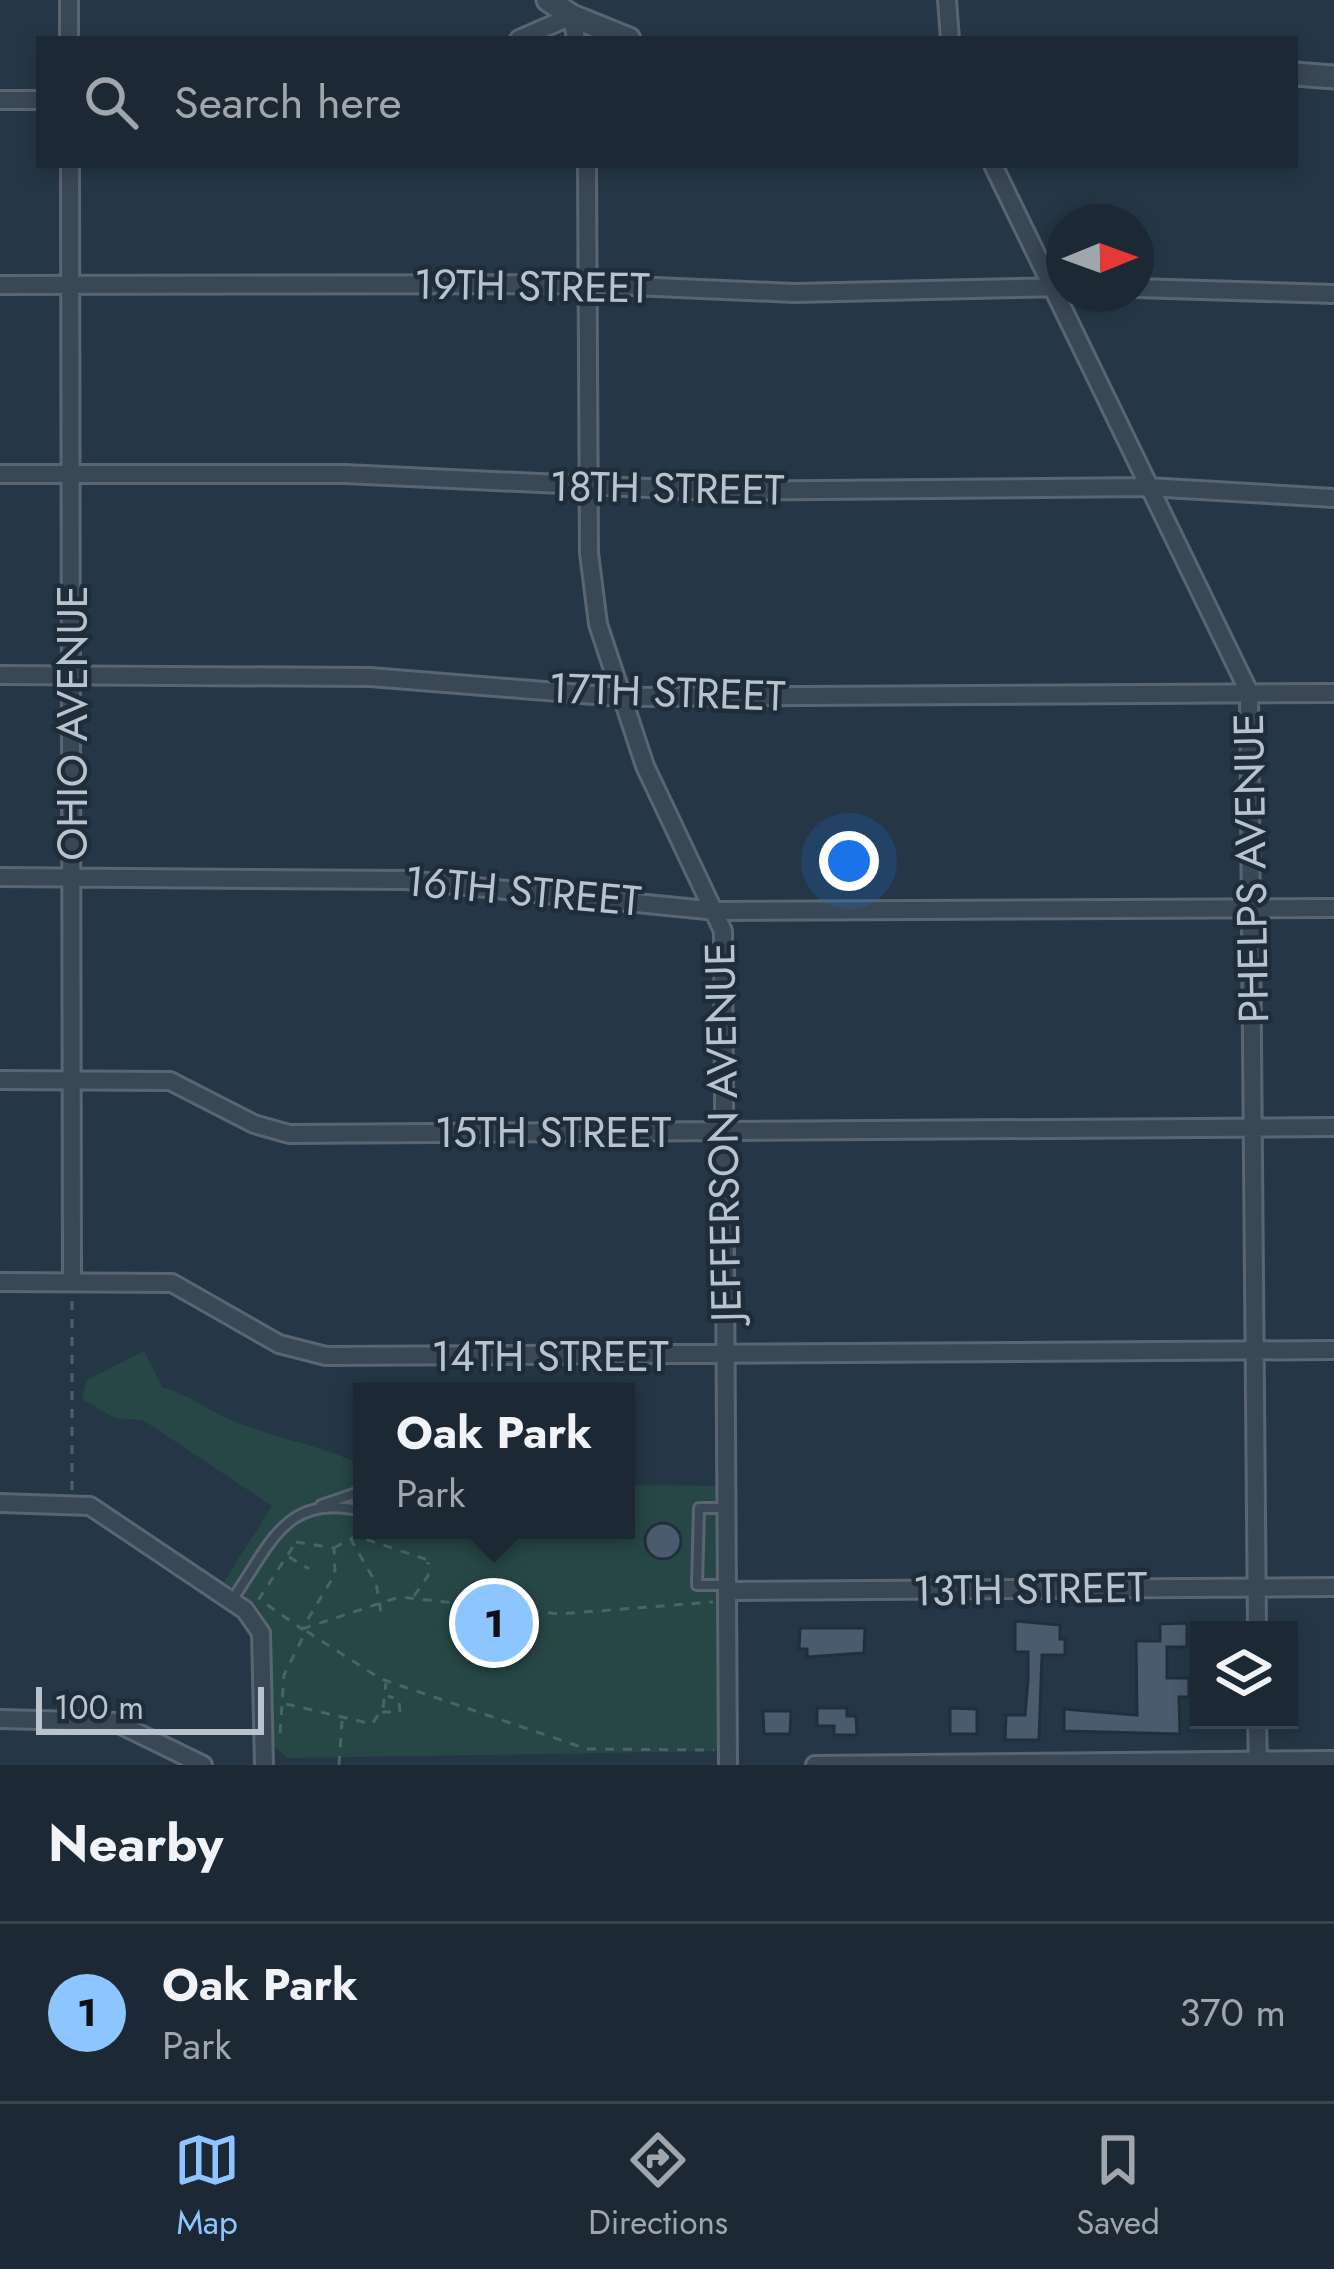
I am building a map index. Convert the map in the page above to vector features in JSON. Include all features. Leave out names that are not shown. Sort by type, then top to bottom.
[{"type":"street","points":[[69,0],[69,36]]},
{"type":"street","points":[[548,0],[574,28]]},
{"type":"street","points":[[947,0],[950,36]]},
{"type":"street","points":[[534,36],[574,28],[614,36]]},
{"type":"street","points":[[1298,74],[1334,77]]},
{"type":"street","points":[[0,100],[36,100]]},
{"type":"street","name":"OHIO AVENUE","points":[[70,168],[72,1282]]},
{"type":"street","name":"JEFFERSON AVENUE","points":[[587,168],[587,489],[592,588],[619,697],[645,766],[717,911],[726,967],[728,1757]]},
{"type":"street","name":"PHELPS AVENUE","points":[[995,168],[1046,266]]},
{"type":"street","name":"19TH STREET","points":[[0,285],[587,284],[794,293],[1046,287]]},
{"type":"street","points":[[1154,288],[1263,288],[1334,294]]},
{"type":"street","name":"PHELPS AVENUE","points":[[1068,312],[1249,692],[1257,1621]]},
{"type":"street","name":"18TH STREET","points":[[0,473],[344,474],[587,489],[1148,487],[1334,498]]},
{"type":"street","name":"17TH STREET","points":[[0,675],[370,677],[619,697],[1334,693]]},
{"type":"street","name":"16TH STREET","points":[[0,877],[406,880],[717,911],[1334,908]]},
{"type":"street","name":"15TH STREET","points":[[0,1080],[170,1081],[254,1124],[289,1134],[1334,1127]]},
{"type":"street","name":"14TH STREET","points":[[0,1282],[172,1283],[279,1344],[326,1355],[1334,1350]]},
{"type":"street","points":[[0,1503],[72,1502],[107,1515],[232,1601],[261,1633],[264,1765]]},
{"type":"street","name":"13TH STREET","points":[[727,1592],[1334,1587]]},
{"type":"street","points":[[0,1719],[104,1720],[139,1731],[203,1765]]},
{"type":"street","points":[[1257,1729],[1258,1763]]},
{"type":"street","points":[[815,1765],[1334,1760]]},
{"type":"lane","points":[[232,1601],[292,1514],[353,1494]]},
{"type":"lane","points":[[726,1508],[700,1508],[697,1585],[727,1592]]},
{"type":"lane","points":[[314,1509],[353,1510]]},
{"type":"path","points":[[72,1282],[72,1502]]},
{"type":"path","points":[[350,1538],[380,1600],[382,1618]]},
{"type":"path","points":[[353,1539],[429,1561],[428,1576],[414,1598]]},
{"type":"path","points":[[353,1539],[334,1548],[296,1542],[259,1599],[386,1681],[592,1751],[728,1757]]},
{"type":"path","points":[[278,1745],[284,1675],[335,1574],[334,1548]]},
{"type":"path","points":[[287,1556],[309,1570]]},
{"type":"path","points":[[304,1630],[380,1600],[414,1598],[559,1614],[727,1592]]},
{"type":"path","points":[[284,1704],[368,1725],[382,1712],[386,1681]]},
{"type":"path","points":[[382,1712],[400,1712],[397,1699],[404,1687]]},
{"type":"path","points":[[387,1696],[397,1699]]},
{"type":"path","points":[[339,1765],[343,1719]]},
{"type":"green space","points":[[144,1351],[162,1387],[245,1426],[353,1461],[353,1539],[635,1539],[635,1485],[720,1486],[718,1751],[287,1758],[273,1745],[271,1630],[256,1604],[224,1582],[272,1506],[143,1420],[115,1418],[82,1399],[87,1380]]},
{"type":"building","points":[[663,1523],[676,1528],[681,1541],[676,1554],[663,1559],[650,1554],[645,1541],[650,1528]]},
{"type":"building","points":[[1015,1621],[1060,1625],[1060,1639],[1065,1639],[1065,1655],[1042,1655],[1039,1740],[1005,1740],[1006,1715],[1025,1715],[1028,1680],[1028,1652],[1015,1652]]},
{"type":"building","points":[[1187,1623],[1187,1647],[1167,1647],[1167,1678],[1189,1678],[1189,1697],[1179,1697],[1180,1734],[1064,1731],[1064,1709],[1137,1715],[1136,1641],[1160,1641],[1160,1624]]},
{"type":"building","points":[[800,1628],[865,1628],[864,1653],[807,1657],[807,1649],[799,1649]]},
{"type":"building","points":[[817,1708],[847,1708],[847,1716],[856,1716],[857,1735],[834,1735],[834,1726],[817,1726]]},
{"type":"building","points":[[950,1708],[977,1709],[977,1734],[950,1734]]},
{"type":"building","points":[[763,1711],[791,1711],[790,1734],[764,1734]]},
{"type":"place","name":"Oak Park","points":[[494,1623]]}]
